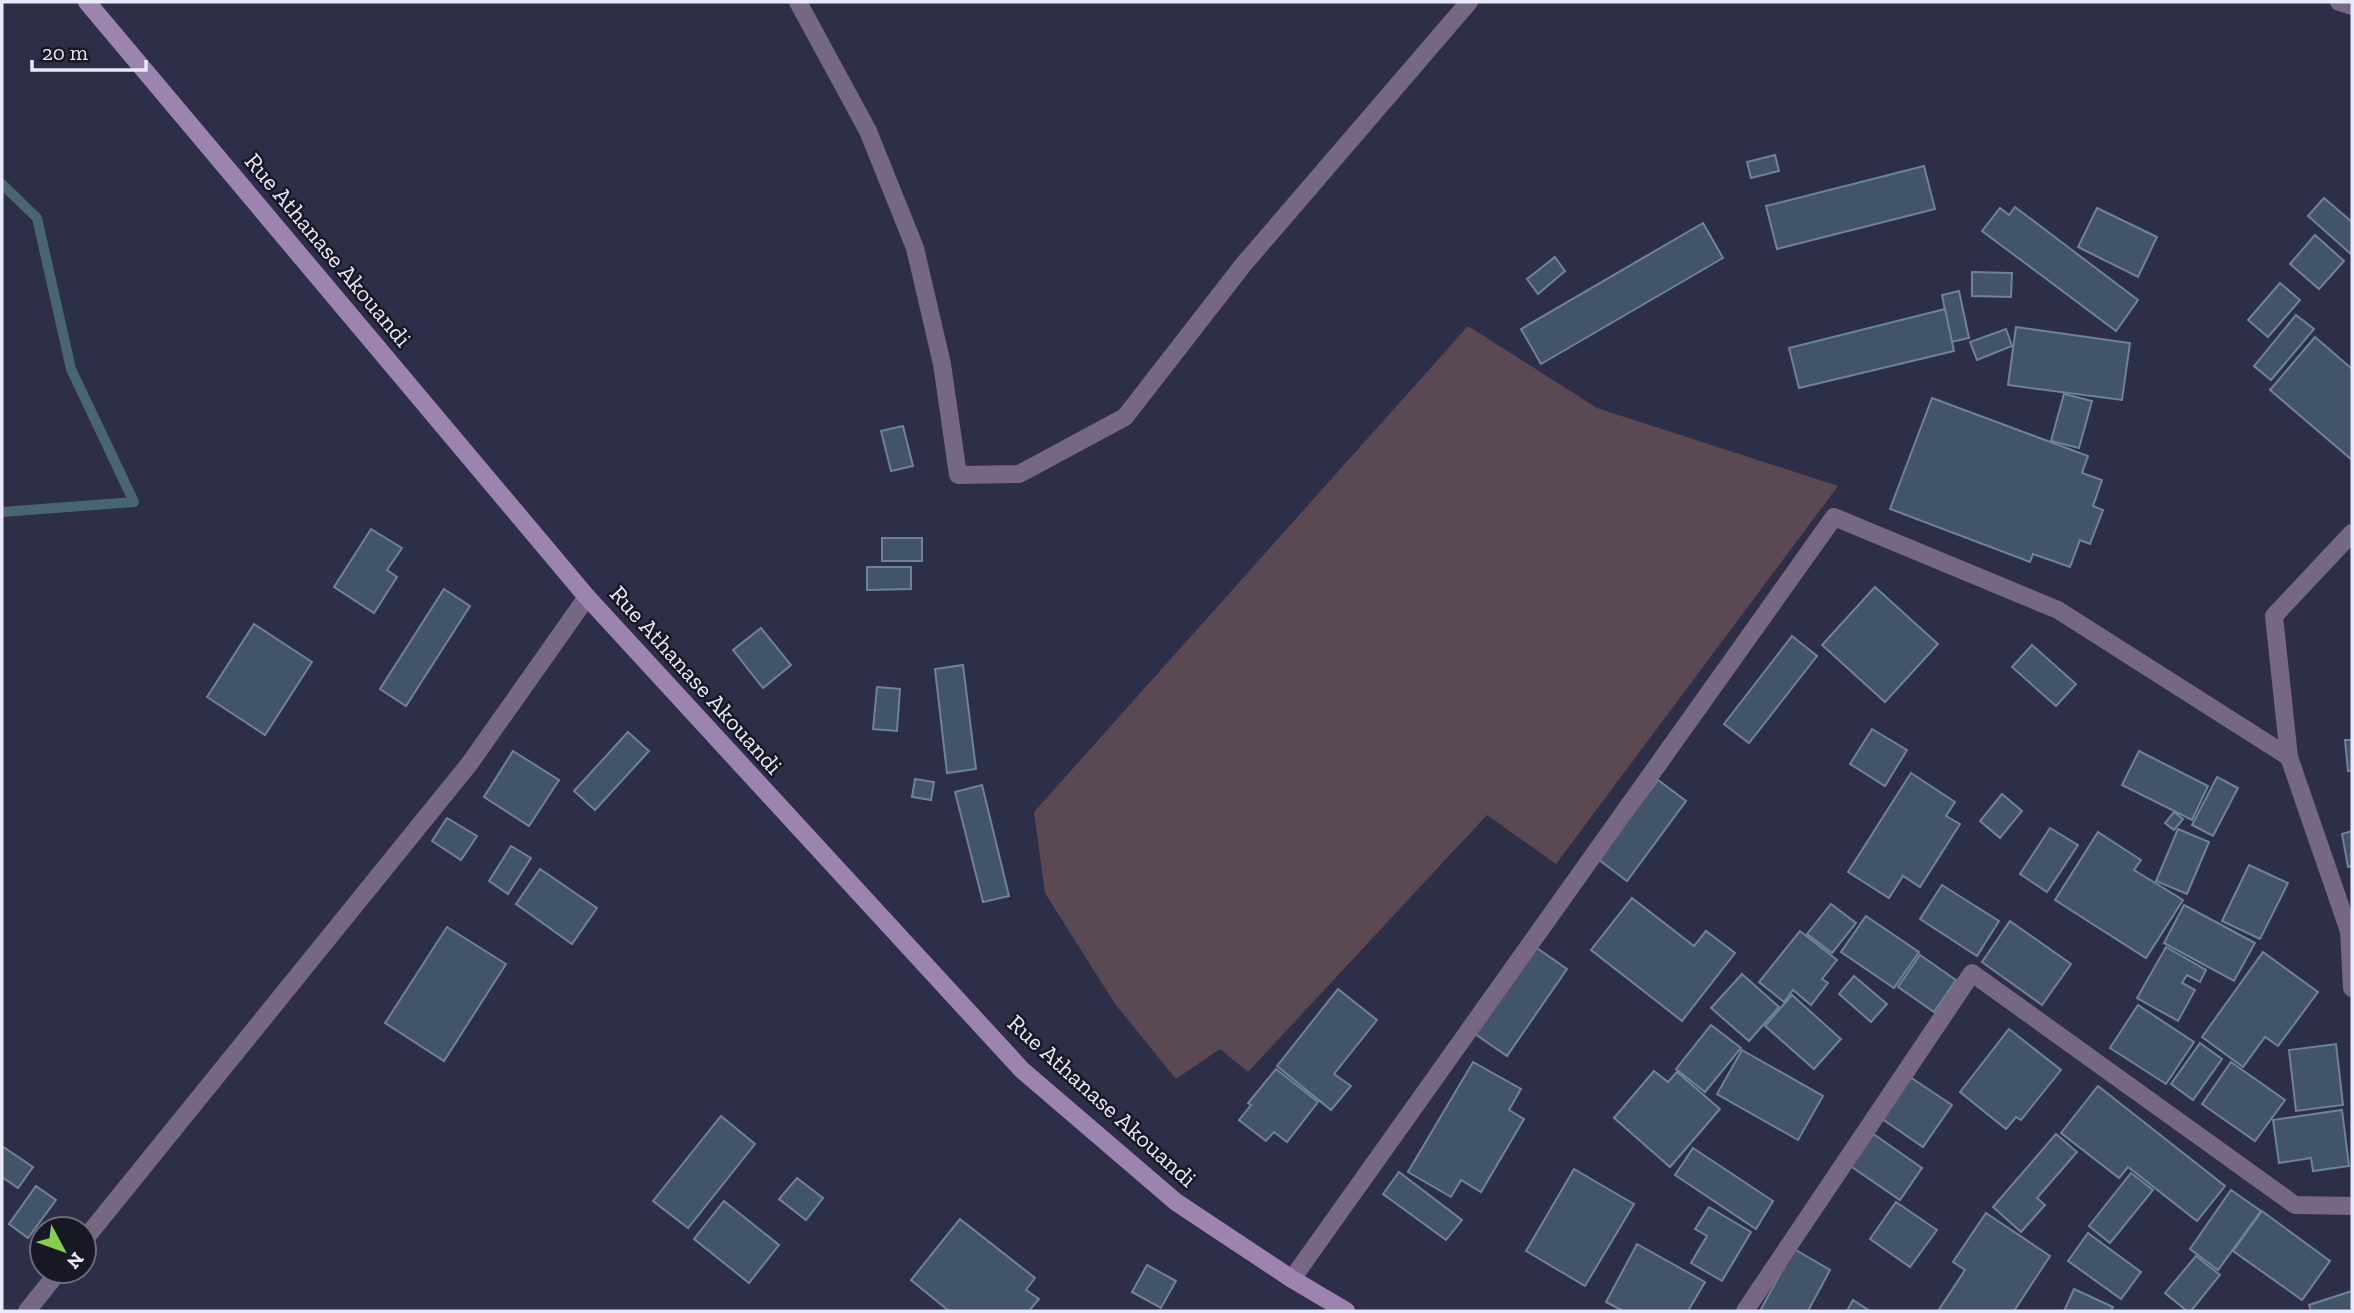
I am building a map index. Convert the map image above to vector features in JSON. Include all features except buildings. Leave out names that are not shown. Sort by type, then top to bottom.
[{"type":"street","name":"Rue Athanase Akouandi","points":[[87,2],[587,597],[1022,1070],[1175,1202],[1346,1311]]},
{"type":"street","points":[[798,2],[868,131],[915,248],[942,364],[958,475],[1019,474],[1125,417],[1243,265],[1469,2]]},
{"type":"street","points":[[2339,2],[2352,6]]},
{"type":"street","points":[[1292,1279],[1834,517],[2058,610],[2289,757]]},
{"type":"street","points":[[2352,534],[2274,616],[2289,757],[2351,932],[2352,988]]},
{"type":"street","points":[[98,1223],[470,763],[587,597]]},
{"type":"street","points":[[1745,1311],[1972,973],[2295,1205],[2352,1206]]},
{"type":"street","points":[[27,1311],[48,1285]]},
{"type":"shaded area","points":[[1468,326],[1597,408],[1838,486],[1556,864],[1487,815],[1248,1072],[1220,1049],[1176,1079],[1115,1004],[1045,893],[1034,812]]},
{"type":"waterway","points":[[2,184],[37,218],[71,369],[134,502],[2,512]]}]
